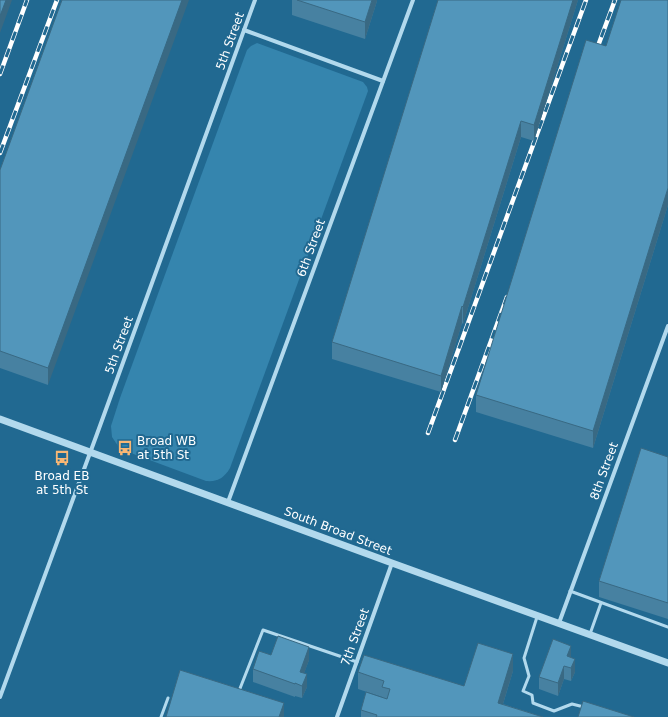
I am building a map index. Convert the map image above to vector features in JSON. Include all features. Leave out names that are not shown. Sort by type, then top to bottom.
[{"type":"street","name":"5th Street","points":[[0,697],[91,452],[255,0]]},
{"type":"street","name":"6th Street","points":[[228,502],[413,0]]},
{"type":"street","points":[[244,30],[383,81]]},
{"type":"street","name":"8th Street","points":[[559,623],[668,326]]},
{"type":"street","name":"South Broad Street","points":[[0,419],[668,663]]},
{"type":"street","name":"7th Street","points":[[337,717],[392,563]]},
{"type":"lane","points":[[570,592],[668,627]]},
{"type":"lane","points":[[590,634],[601,603]]},
{"type":"lane","points":[[538,615],[524,658],[529,676],[523,692],[532,695],[533,703],[554,711],[572,704],[586,708]]},
{"type":"lane","points":[[238,694],[262,630],[357,662]]},
{"type":"lane","points":[[161,717],[168,698]]},
{"type":"shaded area","points":[[257,43],[363,82],[368,91],[230,468],[220,479],[206,481],[120,449],[112,437],[111,426],[247,50]]},
{"type":"building","points":[[0,0],[6,0],[0,16]]},
{"type":"building","points":[[62,0],[182,0],[48,368],[0,351],[0,170]]},
{"type":"building","points":[[297,0],[372,0],[365,22]]},
{"type":"building","points":[[438,0],[573,0],[534,125],[521,121],[441,376],[332,342]]},
{"type":"building","points":[[621,0],[668,0],[668,188],[593,431],[476,395],[586,40],[606,46]]},
{"type":"building","points":[[641,448],[668,457],[668,603],[599,581]]},
{"type":"building","points":[[278,636],[309,647],[300,672],[307,674],[302,686],[253,669],[259,651],[271,655]]},
{"type":"building","points":[[553,639],[571,646],[567,656],[575,659],[571,668],[564,666],[558,683],[539,677]]},
{"type":"building","points":[[478,643],[513,654],[498,703],[543,717],[376,717],[377,715],[361,710],[366,692],[387,699],[390,689],[382,687],[384,681],[358,672],[364,655],[464,686]]},
{"type":"building","points":[[180,670],[284,703],[279,717],[166,717]]},
{"type":"building","points":[[583,701],[634,717],[578,717]]},
{"type":"railway","points":[[0,74],[27,0]]},
{"type":"railway","points":[[0,153],[57,0]]},
{"type":"railway","points":[[428,433],[586,0]]},
{"type":"railway","points":[[595,54],[615,0]]},
{"type":"railway","points":[[455,440],[507,297]]},
{"type":"place","name":"Broad WB at 5th St","points":[[125,448]]},
{"type":"place","name":"Broad EB at 5th St","points":[[62,458]]}]
